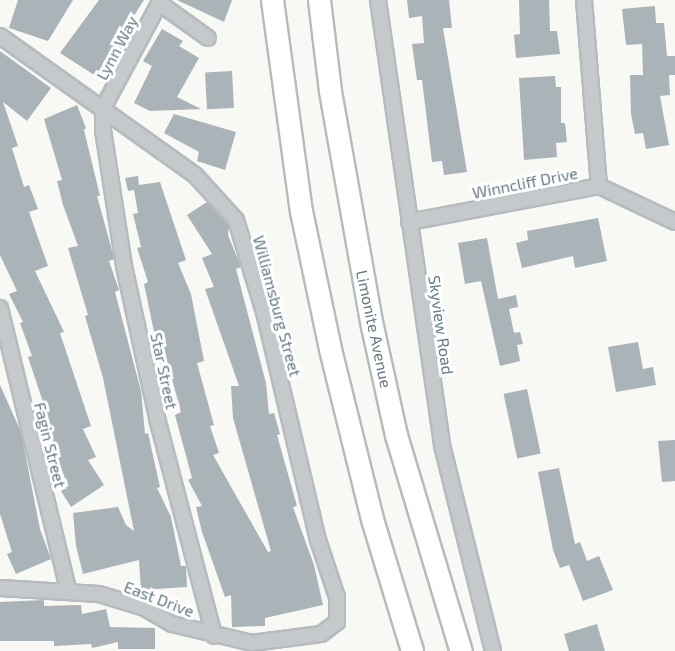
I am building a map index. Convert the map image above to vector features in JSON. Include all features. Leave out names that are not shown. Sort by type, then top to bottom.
[{"type":"main road","points":[[272,0],[301,210],[330,349],[372,519],[412,651]]},
{"type":"main road","name":"Limonite Avenue","points":[[320,0],[332,102],[372,326],[396,435],[461,651]]},
{"type":"street","name":"Skyview Road","points":[[378,0],[442,445],[493,651]]},
{"type":"street","points":[[584,0],[599,186]]},
{"type":"street","name":"Lynn Way","points":[[102,108],[160,1],[208,38]]},
{"type":"street","name":"Williamsburg Street","points":[[0,36],[195,175],[236,220],[264,312],[318,540],[337,597],[337,622]]},
{"type":"street","name":"Star Street","points":[[102,108],[124,266],[158,422],[214,636]]},
{"type":"street","name":"Winncliff Drive","points":[[409,222],[599,186],[675,222]]},
{"type":"street","name":"Fagin Street","points":[[0,308],[68,590]]},
{"type":"street","name":"East Drive","points":[[0,588],[68,590],[142,607],[172,624],[214,636],[252,643],[292,640],[321,634],[337,622]]},
{"type":"building","points":[[18,0],[73,0],[48,41],[9,28]]},
{"type":"building","points":[[99,0],[144,0],[116,44],[122,48],[102,80],[60,53]]},
{"type":"building","points":[[177,0],[232,0],[224,22]]},
{"type":"building","points":[[407,0],[449,0],[452,28],[443,28],[467,172],[444,175],[442,161],[432,162],[422,80],[417,80],[412,44],[424,43],[422,16],[409,18]]},
{"type":"building","points":[[519,0],[549,0],[550,31],[557,31],[560,54],[516,58],[514,35],[520,34]]},
{"type":"building","points":[[655,6],[656,23],[664,23],[667,56],[675,56],[675,75],[669,75],[670,95],[660,96],[669,145],[646,149],[643,133],[635,134],[631,114],[630,75],[643,75],[642,44],[626,45],[622,9]]},
{"type":"building","points":[[162,29],[183,41],[179,46],[199,58],[177,97],[201,109],[150,111],[134,103],[152,66],[143,61]]},
{"type":"building","points":[[0,51],[51,88],[27,121],[3,102],[18,146],[12,148],[24,187],[29,185],[38,209],[29,212],[48,266],[35,271],[64,332],[60,333],[91,426],[83,429],[96,457],[88,460],[104,485],[71,507],[61,491],[68,486],[44,422],[49,420],[28,357],[32,356],[20,323],[23,322],[9,294],[17,291],[0,255]]},
{"type":"building","points":[[232,71],[234,108],[207,109],[205,72]]},
{"type":"building","points":[[555,76],[556,87],[561,87],[561,123],[565,123],[567,142],[556,143],[557,157],[524,160],[519,78]]},
{"type":"building","points":[[77,105],[86,128],[84,130],[100,196],[97,196],[113,254],[114,259],[109,261],[119,290],[115,292],[141,391],[145,434],[148,433],[160,487],[157,488],[171,517],[181,566],[186,566],[187,587],[141,590],[139,560],[83,574],[76,546],[73,513],[118,507],[126,525],[134,531],[103,378],[85,316],[88,315],[68,248],[78,246],[63,205],[57,181],[62,180],[44,119]]},
{"type":"building","points":[[174,114],[236,132],[225,170],[197,161],[199,152],[164,133]]},
{"type":"building","points":[[138,176],[139,185],[160,182],[186,260],[178,263],[191,294],[204,361],[197,363],[214,425],[210,426],[219,453],[213,455],[268,552],[271,551],[233,418],[231,386],[239,386],[205,289],[214,287],[202,258],[212,254],[187,215],[207,202],[229,226],[228,235],[241,267],[236,269],[266,383],[269,414],[274,413],[280,434],[277,435],[297,506],[293,507],[314,565],[323,605],[265,618],[265,626],[232,627],[231,595],[225,597],[202,532],[196,507],[202,506],[188,480],[192,478],[175,415],[181,412],[169,368],[162,370],[144,284],[148,282],[137,248],[141,247],[133,214],[138,213],[134,190],[128,191],[125,178]]},
{"type":"building","points":[[598,218],[607,261],[575,268],[573,256],[522,268],[516,243],[528,240],[527,231]]},
{"type":"building","points":[[487,238],[498,299],[516,295],[518,307],[509,309],[514,333],[520,332],[523,344],[517,345],[520,361],[500,366],[481,281],[465,284],[458,243]]},
{"type":"building","points":[[638,342],[643,369],[653,367],[656,385],[616,392],[608,347]]},
{"type":"building","points":[[0,385],[21,432],[40,529],[51,559],[16,574],[7,554],[12,552],[0,514]]},
{"type":"building","points":[[527,389],[541,454],[517,459],[504,394]]},
{"type":"building","points":[[675,440],[675,481],[662,482],[658,441]]},
{"type":"building","points":[[559,468],[575,544],[580,542],[587,561],[599,556],[613,590],[583,601],[569,565],[560,568],[553,550],[538,472]]},
{"type":"building","points":[[44,600],[44,606],[81,605],[82,614],[106,609],[110,627],[155,628],[155,649],[118,649],[118,642],[92,648],[91,644],[54,646],[54,641],[0,641],[0,602]]},
{"type":"building","points":[[597,624],[605,651],[569,651],[564,634]]}]
